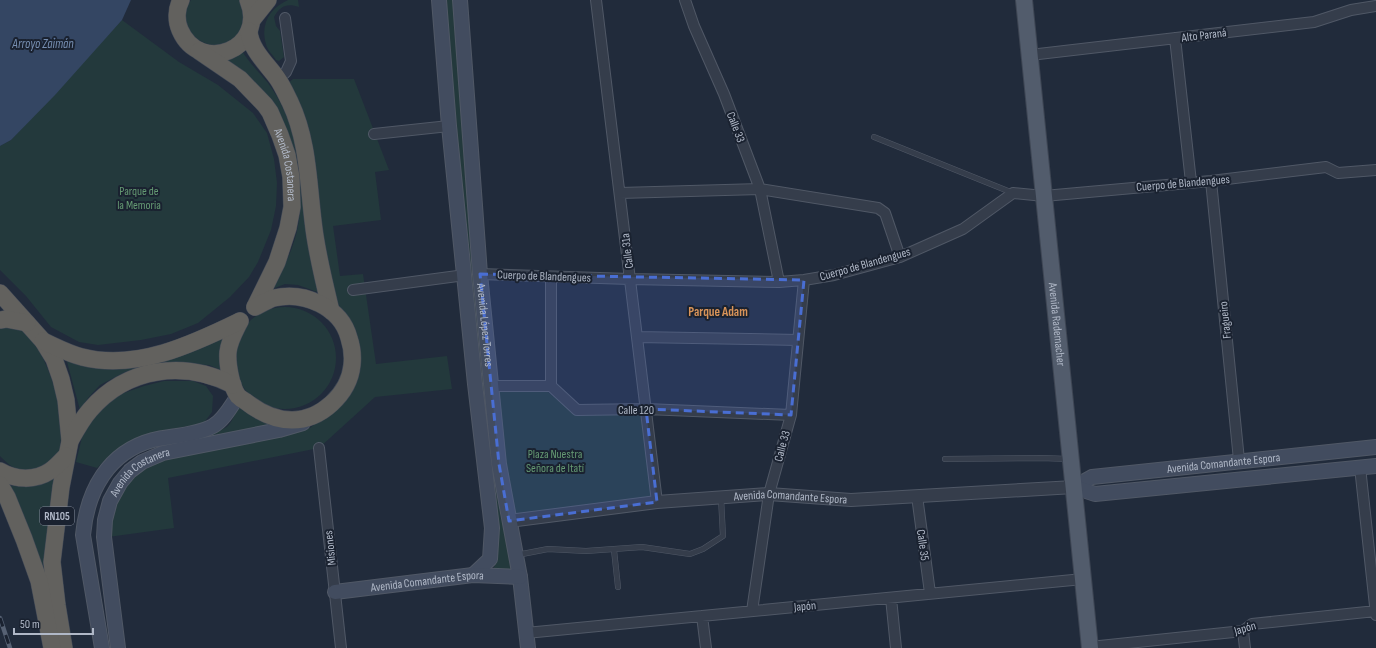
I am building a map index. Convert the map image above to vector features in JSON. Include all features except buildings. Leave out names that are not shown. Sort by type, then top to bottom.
[{"type":"highway","name":"Avenida Costanera","points":[[181,0],[177,15],[178,26],[182,36],[190,45],[240,79],[265,105],[270,112],[287,155],[291,177],[292,199],[288,228],[277,262],[255,307]]},
{"type":"highway","name":"Avenida Costanera","points":[[248,0],[251,8],[250,37],[253,44],[278,80],[290,103],[302,134],[306,150],[315,236],[331,311]]},
{"type":"highway","points":[[200,51],[211,54],[223,53],[234,49],[243,41],[268,0]]},
{"type":"highway","name":"RN105","points":[[0,293],[43,341],[54,359],[66,400],[68,449],[52,551],[52,562],[46,579],[52,648]]},
{"type":"highway","points":[[0,471],[6,475],[16,478],[35,478],[52,470],[68,449],[79,425],[90,410],[104,396],[120,385],[137,377],[155,372],[182,370],[208,374],[236,390],[255,409],[273,418],[293,420],[318,413],[325,409],[341,394],[348,381],[352,366],[352,351],[349,336],[342,322],[331,311],[314,300],[294,296],[273,298],[255,307]]},
{"type":"highway","points":[[0,320],[6,319],[27,323]]},
{"type":"highway","points":[[43,341],[82,357],[120,361],[181,348],[240,321]]},
{"type":"highway","points":[[236,390],[229,369],[228,352],[232,336],[240,321]]},
{"type":"highway","name":"RN105","points":[[0,485],[7,497],[24,539],[46,579],[64,648]]},
{"type":"main road","name":"Avenida López Torres","points":[[439,0],[450,126],[492,528],[490,559],[473,575]]},
{"type":"main road","name":"Avenida López Torres","points":[[460,0],[480,274],[499,464],[520,577],[528,648]]},
{"type":"main road","name":"Avenida Rademacher","points":[[1024,0],[1090,648]]},
{"type":"main road","points":[[240,321],[255,307]]},
{"type":"main road","name":"Avenida Costanera","points":[[102,648],[83,535],[88,503],[98,482],[112,462],[131,448],[152,440],[204,430],[213,426],[221,420],[236,390]]},
{"type":"main road","name":"Avenida Costanera","points":[[118,648],[104,537],[105,520],[107,508],[120,483],[130,471],[142,462],[163,453],[295,426],[313,419],[318,413]]},
{"type":"main road","name":"Avenida Comandante Espora","points":[[1074,487],[1092,477],[1240,460],[1376,447]]},
{"type":"main road","name":"Avenida Comandante Espora","points":[[1074,487],[1095,494],[1376,466]]},
{"type":"main road","name":"Avenida Comandante Espora","points":[[335,592],[473,575],[520,577]]},
{"type":"street","name":"Calle 31a","points":[[596,0],[657,502]]},
{"type":"street","name":"Calle 33","points":[[684,0],[724,94],[760,189],[779,282]]},
{"type":"street","name":"Alto Paraná","points":[[1030,55],[1314,22],[1351,10],[1376,6]]},
{"type":"street","points":[[278,80],[286,72],[291,61],[285,18]]},
{"type":"street","points":[[1175,38],[1191,182]]},
{"type":"street","points":[[374,134],[450,126]]},
{"type":"street","name":"Cuerpo de Blandengues","points":[[480,274],[779,282],[804,280],[834,275],[900,256],[963,229],[1014,193],[1044,196],[1211,181],[1326,168],[1338,173],[1376,170]]},
{"type":"street","name":"Fragueiro","points":[[1211,181],[1240,460]]},
{"type":"street","points":[[620,193],[760,189],[878,208],[885,213],[900,256]]},
{"type":"street","points":[[353,290],[465,275]]},
{"type":"street","points":[[491,386],[551,386],[551,277]]},
{"type":"street","name":"Calle 33","points":[[752,611],[770,494],[791,415],[804,280]]},
{"type":"street","points":[[637,337],[798,340]]},
{"type":"street","name":"Calle 120","points":[[551,386],[577,410],[646,409],[791,415]]},
{"type":"street","name":"Misiones","points":[[320,448],[341,648]]},
{"type":"street","points":[[1360,467],[1376,615]]},
{"type":"street","name":"Avenida Comandante Espora","points":[[509,521],[657,502],[770,494],[851,500],[1074,487]]},
{"type":"street","name":"Calle 35","points":[[917,496],[930,593]]},
{"type":"street","name":"Japón","points":[[526,633],[1083,579]]},
{"type":"street","points":[[891,598],[896,648]]},
{"type":"street","name":"Japón","points":[[1090,648],[1243,631],[1252,624],[1376,611]]},
{"type":"street","points":[[702,616],[706,648]]},
{"type":"street","points":[[1243,631],[1245,648]]},
{"type":"lane","points":[[874,137],[1014,193]]},
{"type":"lane","points":[[946,459],[1071,459]]},
{"type":"lane","points":[[516,555],[548,549],[586,551],[642,547],[690,554],[703,549],[724,536],[721,497]]},
{"type":"lane","points":[[614,550],[618,587]]},
{"type":"highlighted area","points":[[480,274],[804,280],[791,415],[646,409],[657,502],[509,521],[499,464]]},
{"type":"green space","points":[[191,0],[239,0],[243,9],[244,19],[242,26],[234,39],[223,45],[212,45],[201,41],[192,34],[186,24],[186,12]]},
{"type":"green space","points":[[288,0],[298,0],[299,7],[291,5],[284,6],[274,17],[276,26],[280,31],[284,57],[279,61],[276,60],[266,44],[264,30],[268,18],[276,7]]},
{"type":"green space","points":[[443,0],[454,0],[465,171],[492,464],[501,519],[517,574],[493,572],[498,551],[497,536]]},
{"type":"green space","name":"Parque de la Memoria","points":[[122,20],[179,62],[218,85],[253,113],[267,133],[274,159],[277,183],[276,206],[271,230],[258,262],[249,277],[230,297],[198,323],[171,334],[141,340],[98,345],[79,342],[51,327],[26,296],[0,270],[0,146],[11,140]]},
{"type":"green space","points":[[241,49],[250,63],[273,90],[281,104],[290,126],[295,142],[320,293],[298,285],[285,284],[272,289],[288,259],[294,242],[300,213],[299,185],[290,140],[280,115],[223,58]]},
{"type":"green space","points":[[293,79],[354,79],[389,170],[375,172],[381,220],[333,226],[340,276],[363,274],[376,364],[447,356],[452,389],[375,397],[319,448],[168,478],[174,528],[108,537],[109,519],[125,480],[161,458],[310,428],[343,400],[352,379],[340,308],[327,273],[286,85]]},
{"type":"green space","points":[[285,307],[305,311],[313,315],[321,322],[328,330],[332,338],[336,358],[332,378],[328,386],[321,394],[313,401],[305,405],[285,409],[265,405],[257,401],[249,394],[242,386],[238,378],[234,358],[238,338],[242,330],[249,322],[257,315],[265,311]]},
{"type":"green space","points":[[0,327],[23,331],[34,339],[49,371],[56,393],[59,405],[61,428],[60,451],[54,461],[37,470],[19,470],[11,466],[0,456]]},
{"type":"green space","points":[[222,338],[221,362],[223,371],[209,365],[168,364],[125,372],[100,385],[88,398],[80,410],[66,358],[91,363]]},
{"type":"green space","points":[[164,381],[193,381],[206,386],[213,396],[212,412],[203,424],[166,430],[139,437],[117,450],[97,468],[76,462],[83,433],[103,406],[121,394]]},
{"type":"green space","name":"Plaza Nuestra Señora de Itatí","points":[[543,388],[575,414],[643,413],[653,499],[513,516],[493,391]]},
{"type":"green space","points":[[238,405],[278,424],[190,439],[215,432],[228,426]]},
{"type":"green space","points":[[54,476],[48,535],[47,580],[7,485],[27,487],[42,483]]},
{"type":"water","name":"Arroyo Zaimán","points":[[0,0],[131,0],[122,20],[55,95],[11,140],[0,146]]},
{"type":"railway","points":[[0,618],[10,648]]},
{"type":"district","name":"Parque Adam","points":[[718,311]]}]
